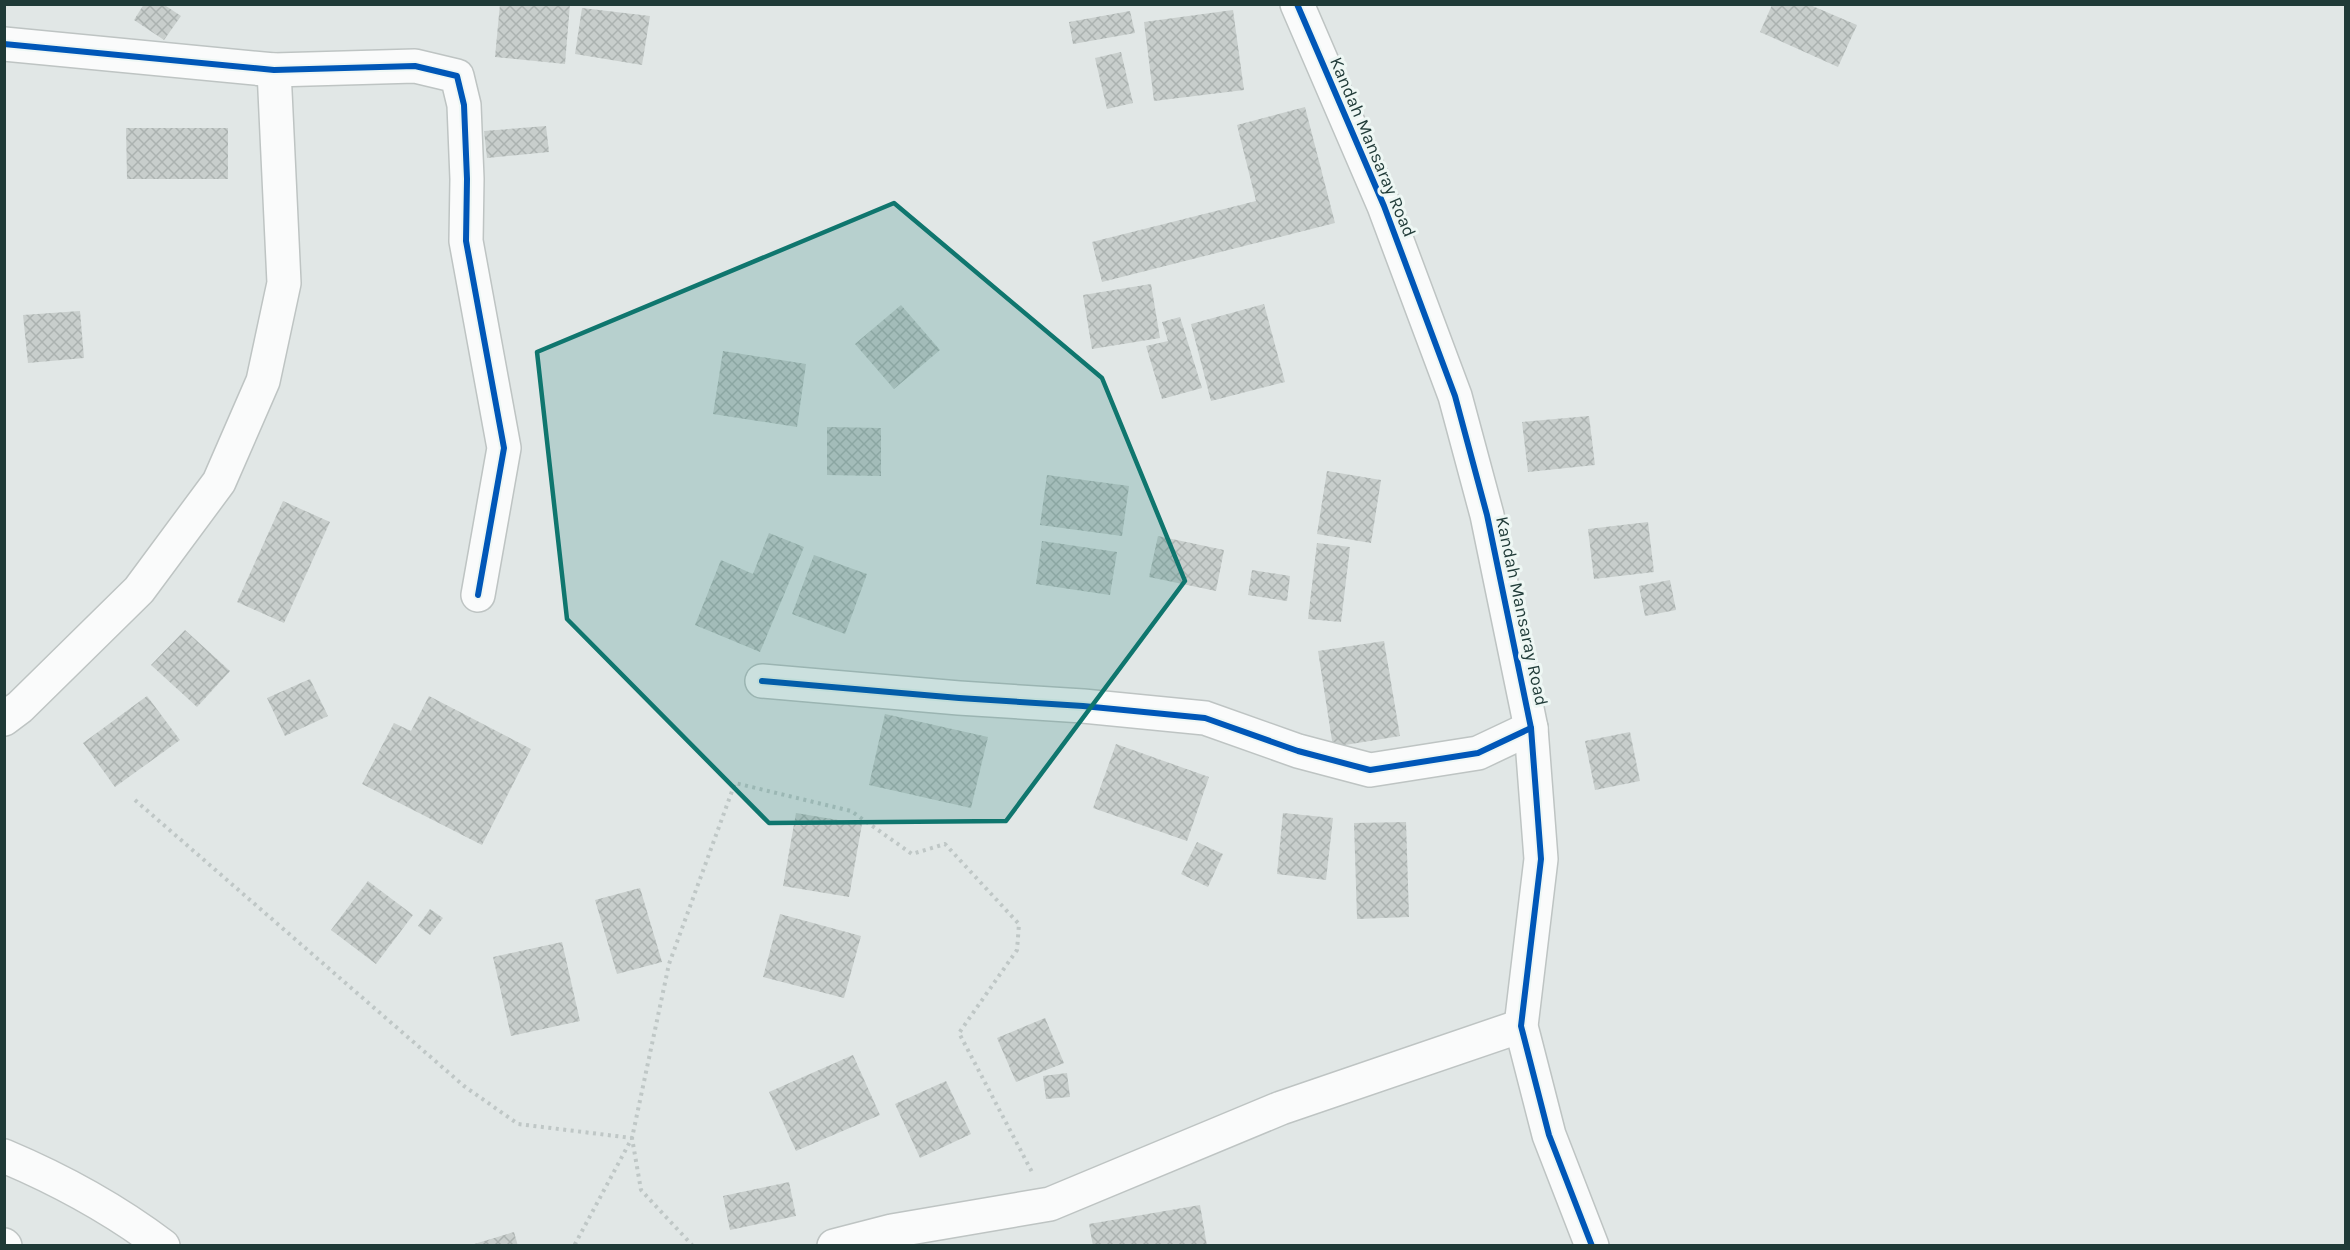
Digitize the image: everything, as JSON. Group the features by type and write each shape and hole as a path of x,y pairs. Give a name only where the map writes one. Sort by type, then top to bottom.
{"street":[{"name":"Kandah Mansaray Road","path":"1297,4 1384,206 1455,396 1487,515 1531,729 1541,859 1521,1026 1549,1135 1592,1245"},
{"path":"4,44 274,70 415,66 457,76 464,105 467,179 466,241 504,448 478,595"},
{"path":"4,719 139,590 219,482 263,381 284,283 274,70"},
{"path":"762,681 1083,706 1205,718 1298,752 1370,770 1479,753 1531,729"},
{"path":"834,1245 892,1231 1050,1204 1281,1108 1521,1026"},
{"path":"4,1156 53,1176 134,1224 163,1245"}],"path":[{"path":"574,1245 632,1138 669,964 735,783 851,811 912,854 945,844 1019,924 1017,950 958,1033 1050,1204"},
{"path":"135,800 464,1086 518,1124 632,1138"},
{"path":"632,1138 641,1190 693,1245"}],"highlighted area":[{"path":"894,203 1102,378 1185,581 1006,821 769,823 567,619 537,352"}],"building":[{"path":"144,4 163,4 181,16 164,40 134,20"},
{"path":"500,4 570,4 565,64 495,57"},
{"path":"1772,5 1810,5 1857,25 1838,67 1760,32"},
{"path":"582,8 650,16 642,65 575,54"},
{"path":"1233,10 1244,90 1154,101 1144,22"},
{"path":"1130,11 1135,33 1073,44 1069,22"},
{"path":"1121,52 1133,103 1107,109 1095,58"},
{"path":"1305,107 1335,223 1102,282 1092,242 1256,201 1237,125"},
{"path":"546,126 549,152 487,158 484,131"},
{"path":"126,128 228,128 228,179 127,179"},
{"path":"1151,284 1160,338 1092,349 1083,295"},
{"path":"1264,304 1285,382 1211,401 1191,324"},
{"path":"901,305 940,350 894,389 855,344"},
{"path":"80,311 84,358 28,363 23,315"},
{"path":"1180,317 1202,388 1162,399 1146,346 1168,341 1162,322"},
{"path":"723,351 806,364 797,427 713,414"},
{"path":"1589,416 1595,465 1528,472 1522,422"},
{"path":"827,427 881,428 881,476 827,475"},
{"path":"1327,471 1381,480 1371,543 1317,534"},
{"path":"1047,475 1129,486 1122,536 1040,525"},
{"path":"283,501 330,522 284,623 237,602"},
{"path":"1648,522 1654,572 1594,579 1588,529"},
{"path":"769,533 804,547 760,652 695,625 721,560 753,574"},
{"path":"1158,536 1224,550 1216,591 1149,577"},
{"path":"1042,541 1117,552 1110,595 1036,584"},
{"path":"1317,543 1350,547 1341,622 1308,619"},
{"path":"814,555 867,574 845,634 792,614"},
{"path":"1252,570 1290,576 1287,601 1248,595"},
{"path":"1670,580 1676,610 1645,616 1639,586"},
{"path":"185,630 230,671 197,707 151,665"},
{"path":"1384,641 1400,736 1333,747 1318,651"},
{"path":"310,679 328,716 285,736 267,698"},
{"path":"147,696 180,740 115,787 83,743"},
{"path":"429,696 531,749 482,845 362,784 394,723 411,731"},
{"path":"885,714 988,737 971,808 869,785"},
{"path":"1630,732 1640,781 1595,790 1585,741"},
{"path":"1116,744 1209,777 1187,841 1093,808"},
{"path":"796,813 862,824 849,897 783,886"},
{"path":"1283,813 1333,818 1326,880 1277,874"},
{"path":"1406,822 1409,917 1357,919 1354,823"},
{"path":"1197,842 1223,854 1208,887 1181,874"},
{"path":"368,881 413,915 376,964 331,930"},
{"path":"640,888 662,962 617,974 595,900"},
{"path":"430,909 443,918 430,935 418,926"},
{"path":"780,914 861,936 844,998 763,977"},
{"path":"562,942 580,1021 511,1036 493,957"},
{"path":"1045,1018 1064,1063 1016,1082 997,1038"},
{"path":"853,1055 880,1115 796,1151 769,1092"},
{"path":"1067,1073 1070,1097 1046,1099 1043,1076"},
{"path":"946,1081 971,1134 920,1158 895,1104"},
{"path":"789,1182 796,1216 730,1230 723,1196"},
{"path":"1200,1205 1207,1246 1093,1246 1089,1224"},
{"path":"514,1232 518,1246 471,1246 471,1245"}],"cycle path":[{"path":"1297,4 1384,206 1455,396 1487,515 1531,728 1541,859 1521,1026 1549,1135 1592,1246"},
{"path":"4,44 274,70 415,66 457,76 464,105 467,179 466,241 504,448 478,595"},
{"path":"762,681 1083,706 1205,718 1298,751 1370,770 1478,753 1531,728"}]}
